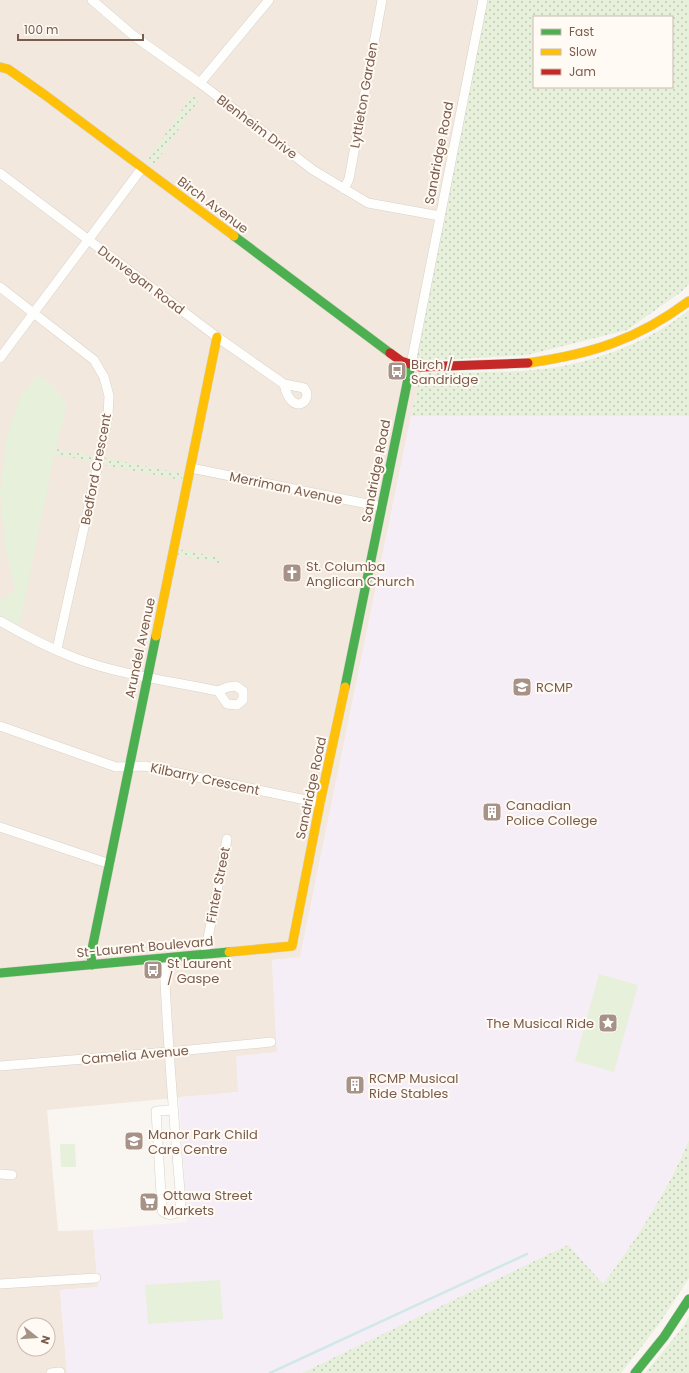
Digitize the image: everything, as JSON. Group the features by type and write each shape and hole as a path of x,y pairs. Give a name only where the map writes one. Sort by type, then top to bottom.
{"street":[{"name":"Blenheim Drive","path":"92,0 134,36 200,83 313,170 368,203 440,216"},
{"path":"200,83 269,0"},
{"name":"Lyttleton Garden","path":"344,188 349,179 382,0"},
{"name":"Sandridge Road","path":"292,946 411,364 483,0"},
{"name":"Birch Avenue","path":"0,67 8,69 23,79 401,361 420,367 528,363 567,358 604,347 640,332 674,313 689,301"},
{"path":"0,358 142,168"},
{"name":"Dunvegan Road","path":"0,173 217,337 284,384"},
{"name":"Bedford Crescent","path":"0,287 94,360 104,377 109,396 108,415 99,460 57,650"},
{"name":"Arundel Avenue","path":"92,965 91,954 217,337"},
{"name":"Merriman Avenue","path":"191,468 382,507"},
{"path":"0,622 74,658 113,670 218,691"},
{"name":"Kilbarry Crescent","path":"0,726 116,767 145,766 320,804"},
{"path":"0,827 110,864"},
{"name":"Finter Street","path":"205,954 227,839"},
{"name":"St-Laurent Boulevard","path":"0,973 292,946"},
{"path":"164,958 168,1052 174,1110 181,1202 178,1212 171,1215 166,1214 162,1210 156,1111 174,1110"},
{"name":"Camelia Avenue","path":"0,1066 271,1042"},
{"path":"0,1174 12,1175"},
{"path":"0,1284 96,1278"},
{"path":"635,1373 660,1342 689,1299"}],"shaded area":[{"path":"0,0 479,0 410,347 424,361 411,416 300,958 272,960 277,1052 238,1092 47,1110 58,1231 93,1230 98,1287 60,1290 67,1373 0,1373"},
{"name":"RCMP","path":"411,416 689,416 689,1140 659,1201 642,1230 603,1284 527,1373 67,1373 60,1290 98,1287 93,1230 187,1222 179,1097 238,1092 236,1056 277,1052 272,960 300,957"}],"green space":[{"path":"479,0 689,0 689,284 681,292 627,330 527,355 424,361 410,347"},
{"path":"192,95 199,100 154,165 147,161"},
{"path":"689,310 689,416 411,416 420,377 427,373 521,371 554,368 575,364 616,351 655,333"},
{"path":"38,374 52,385 67,404 55,452 18,632 0,621 0,601 15,590 5,545 0,492 7,435 19,399"},
{"path":"56,449 98,457 97,463 55,454"},
{"path":"105,458 183,474 181,480 104,465"},
{"path":"178,549 221,558 220,563 177,555"},
{"path":"599,974 638,985 614,1072 575,1061"},
{"path":"689,1140 689,1278 659,1324 621,1373 302,1373 568,1245 603,1284 628,1250 661,1197"},
{"path":"60,1144 75,1144 76,1167 61,1167"},
{"path":"220,1280 223,1319 148,1324 145,1285"},
{"path":"689,1316 689,1373 645,1373 683,1327"}],"waterway":[{"path":"270,1373 527,1254"}],"traffic: fast":[{"path":"234,236 390,353"},
{"path":"345,687 411,364"},
{"path":"92,965 91,954 156,636"},
{"path":"0,973 229,952"},
{"path":"635,1373 664,1337 689,1299"}],"traffic: slow":[{"path":"0,67 8,69 45,95 234,236"},
{"path":"528,363 572,355 613,343 651,326 689,301"},
{"path":"156,636 217,337"},
{"path":"229,952 292,946 320,803 345,687"}],"traffic: jam":[{"path":"390,353 401,361 420,367 528,363"}],"place":[{"name":"Birch / Sandridge","path":"397,371"},
{"name":"St. Columba Anglican Church","path":"292,573"},
{"name":"RCMP","path":"522,687"},
{"name":"Canadian Police College","path":"492,812"},
{"name":"St Laurent / Gaspe","path":"153,970"},
{"name":"The Musical Ride","path":"608,1023"},
{"name":"RCMP Musical Ride Stables","path":"355,1085"},
{"name":"Manor Park Child Care Centre","path":"134,1141"},
{"name":"Ottawa Street Markets","path":"149,1202"}]}
